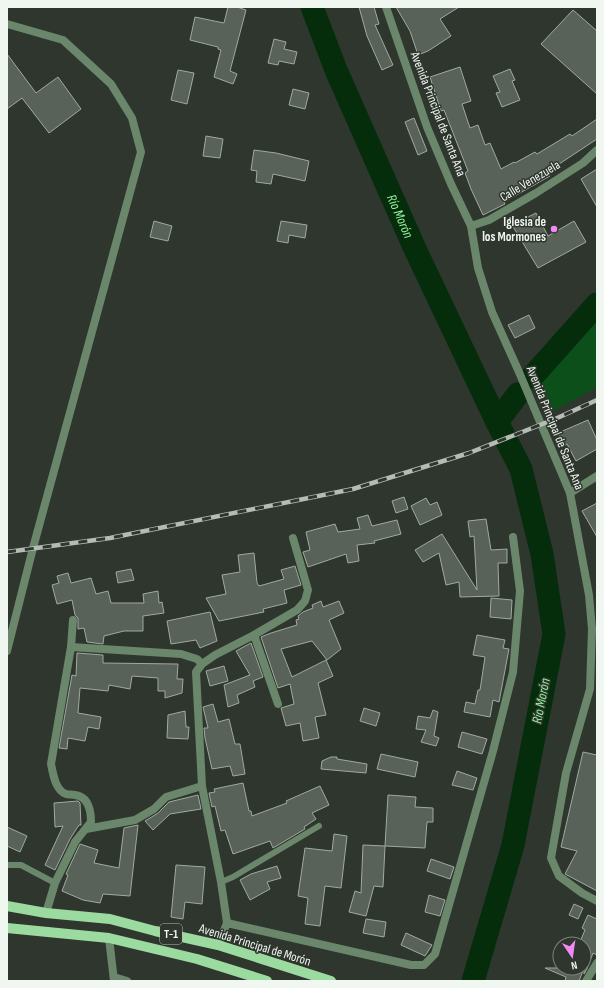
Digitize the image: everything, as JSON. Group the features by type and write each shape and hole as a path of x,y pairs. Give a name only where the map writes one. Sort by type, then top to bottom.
{"main road":[{"name":"Avenida Principal de Morón","path":"7,906 46,913 110,919 218,945 331,981"},
{"name":"T-1","path":"7,928 109,938 197,959 267,981"}],"street":[{"name":"Avenida Principal de Santa Ana","path":"386,7 427,127 471,226 478,268 492,312 570,493 590,595 593,689 566,773 551,858 559,876 582,893 597,901"},
{"path":"7,24 63,40 111,84 132,118 141,152 35,541 7,651"},
{"name":"Calle Venezuela","path":"471,226 489,220 536,193 583,163 597,150"},
{"path":"570,493 597,476"},
{"path":"227,923 411,965 424,965 435,954 493,751 513,672 520,591 512,537"},
{"path":"218,945 227,923 221,882 202,786 196,672 202,664 215,655 254,635 297,610 305,601 308,590 293,538"},
{"path":"46,913 55,883 75,842 91,822 89,805 84,799 77,795 66,794 60,790 54,778 51,764 71,647 73,620"},
{"path":"254,635 278,704"},
{"path":"71,647 181,654 197,659 202,664"},
{"path":"86,829 135,820 154,809 166,797 202,786"},
{"path":"109,938 114,979 127,981"},
{"path":"586,981 597,963"}],"lane":[{"path":"221,882 233,877 319,826"},
{"path":"7,865 21,865 55,883"}],"green space":[{"path":"597,300 597,387 554,411 532,377"}],"building":[{"path":"228,7 237,7 246,10 230,71 237,74 233,84 214,77 221,50 218,49 218,47 190,40 195,17 224,23"},
{"path":"359,7 374,7 379,24 375,25 393,65 382,70 367,36"},
{"path":"396,7 459,7 440,19 451,36 428,51 418,55 410,31"},
{"path":"573,10 597,31 597,94 541,44"},
{"path":"274,39 286,42 284,49 297,52 294,64 279,61 278,65 268,63"},
{"path":"7,54 36,93 58,77 81,109 49,133 22,98 7,109"},
{"path":"460,67 471,101 462,104 470,128 478,125 485,145 490,143 501,169 535,152 537,154 570,134 572,136 597,119 597,139 547,172 550,176 504,202 505,204 483,215 465,173 468,171 444,110 441,111 430,77"},
{"path":"510,69 515,80 512,81 520,100 502,107 496,93 500,92 493,76"},
{"path":"178,70 194,73 187,104 171,100"},
{"path":"293,89 309,93 305,109 289,105"},
{"path":"414,118 427,151 418,155 405,122"},
{"path":"206,136 223,139 220,158 203,156"},
{"path":"254,150 276,153 309,161 305,181 273,174 271,184 256,182 257,171 251,170"},
{"path":"597,169 597,207 581,179"},
{"path":"536,213 548,236 574,221 586,242 538,268 512,225"},
{"path":"154,221 172,226 168,241 150,237"},
{"path":"281,221 307,225 305,238 289,235 288,243 277,241"},
{"path":"529,315 535,328 515,338 508,325"},
{"path":"588,420 597,440 597,449 576,461 567,444 564,446 558,433"},
{"path":"404,497 408,509 396,513 392,501"},
{"path":"426,498 430,505 437,502 442,515 420,525 411,506"},
{"path":"597,503 597,537 582,511"},
{"path":"368,515 372,526 397,520 401,534 374,541 375,543 357,545 359,561 348,563 346,554 308,567 303,552 310,550 306,532 335,524 338,532 360,529 357,518"},
{"path":"486,519 491,550 507,549 507,563 498,563 499,596 460,597 459,582 446,585 439,553 423,562 415,550 442,534 477,590 474,536 470,537 468,521"},
{"path":"254,553 257,583 259,586 284,579 281,570 295,566 301,585 284,590 287,603 263,609 264,612 219,621 206,598 226,594 222,575 240,572 238,555"},
{"path":"131,569 134,580 118,583 116,572"},
{"path":"68,573 71,583 91,578 96,594 108,591 111,603 144,603 143,594 158,591 159,603 162,602 164,613 143,616 143,631 124,631 104,636 103,644 87,642 84,628 78,629 78,618 75,615 72,600 57,604 52,585 59,583 57,576"},
{"path":"491,598 512,600 511,619 490,617"},
{"path":"321,601 323,607 339,601 344,613 329,620 341,649 327,660 312,641 281,649 292,677 326,660 333,676 318,683 326,715 315,717 319,738 303,741 300,723 286,726 281,708 294,704 290,684 278,688 261,637 297,625 296,620 299,619 298,616 313,608 312,605"},
{"path":"210,612 217,641 200,648 196,640 171,644 167,621"},
{"path":"477,635 505,640 503,648 509,649 499,702 493,700 490,717 464,712 466,702 475,704 478,690 480,690 485,657 473,655"},
{"path":"251,643 263,677 253,681 255,687 237,695 239,703 228,707 224,685 250,675 236,651"},
{"path":"77,653 103,655 103,663 178,664 177,679 183,679 182,693 165,698 165,691 158,691 158,678 132,676 130,689 109,685 108,691 80,688 78,713 101,717 99,729 88,727 85,741 68,738 67,749 59,748 72,675 76,676"},
{"path":"224,666 228,681 210,686 206,671"},
{"path":"213,704 218,722 229,719 235,744 240,744 245,774 233,776 230,766 212,769 205,738 204,728 208,728 203,707"},
{"path":"364,708 380,713 376,726 360,721"},
{"path":"433,710 438,712 434,736 439,738 436,746 421,742 426,730 416,729 418,716 430,718"},
{"path":"185,711 186,727 189,727 188,739 167,738 168,715"},
{"path":"462,732 487,739 482,754 458,747"},
{"path":"583,752 597,755 597,891 565,874 577,851 561,847"},
{"path":"381,754 418,762 415,777 377,769"},
{"path":"331,757 367,764 366,773 321,769 322,761"},
{"path":"457,771 477,778 473,790 452,785"},
{"path":"243,783 249,811 251,811 252,816 287,803 286,801 320,786 329,805 312,813 316,819 304,827 305,829 273,848 270,841 233,854 225,830 221,831 215,806 212,807 209,793 215,792 214,789"},
{"path":"198,795 201,809 170,814 153,830 145,821 158,813 169,802"},
{"path":"388,795 416,797 415,807 433,808 433,822 427,822 425,848 385,846"},
{"path":"78,801 80,803 81,825 79,825 70,839 55,870 45,865 63,826 55,827 54,803"},
{"path":"138,825 130,896 103,894 100,903 83,900 62,891 68,875 66,874 80,844 98,850 94,863 119,868 124,828"},
{"path":"7,827 27,836 20,852 7,846"},
{"path":"334,834 347,836 341,888 325,886 320,926 305,924 308,898 298,896 305,848 332,851"},
{"path":"363,845 385,846 383,887 374,886 366,916 349,912 355,891 361,893"},
{"path":"431,859 454,867 450,879 427,871"},
{"path":"176,865 205,867 202,904 185,902 183,919 171,917"},
{"path":"277,866 281,878 267,882 270,889 250,900 240,880 251,874"},
{"path":"429,895 445,900 440,916 425,912"},
{"path":"574,904 583,908 578,919 569,915"},
{"path":"588,915 597,919 597,955 593,953 592,956 592,936 582,936 585,930 582,928"},
{"path":"366,919 386,922 384,937 363,933"},
{"path":"406,933 432,945 425,956 401,945"},
{"path":"545,968 552,968 552,971"},
{"path":"564,976 581,976 579,981 565,981 566,977"}],"waterway":[{"name":"Río Morón","path":"312,7 336,70 415,249 497,422 521,469 542,554 554,634 513,845 473,981"},
{"path":"532,377 597,304"},
{"name":"Río Morón","path":"497,422 518,394"}],"railway":[{"path":"7,552 110,538 353,489 469,453 555,419 597,400"}],"place":[{"name":"Iglesia de los Mormones","path":"554,229"}]}
